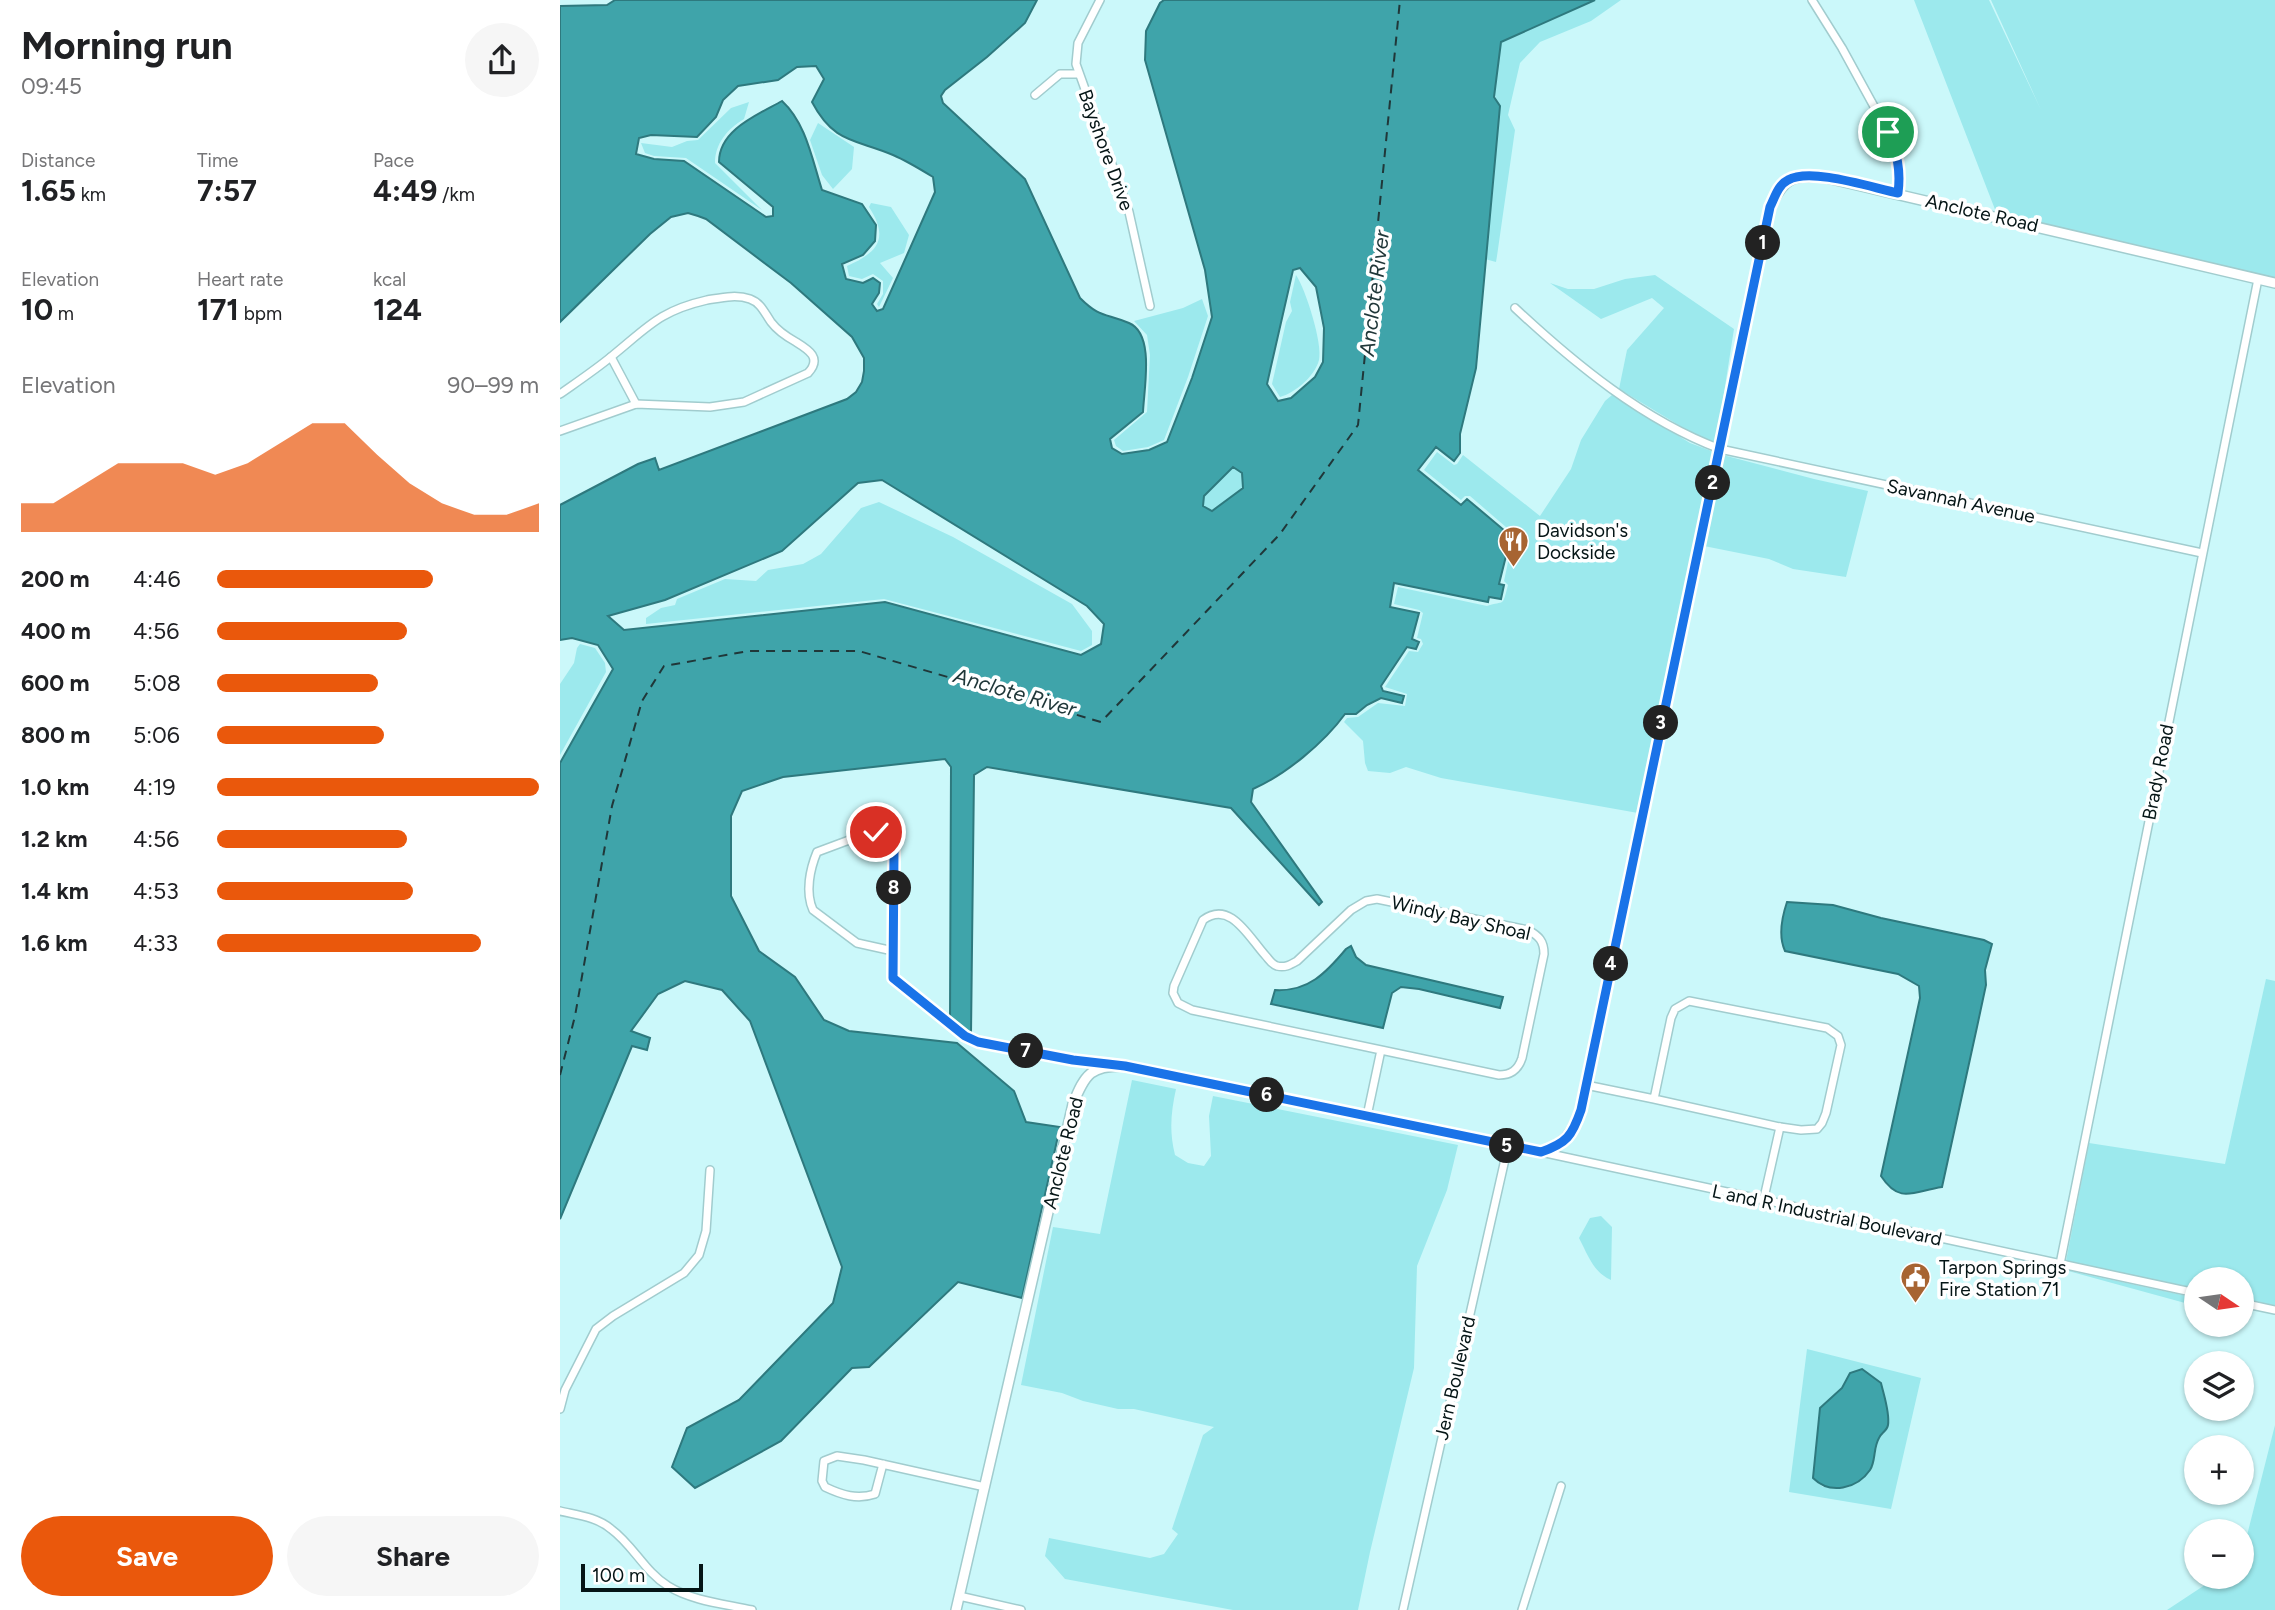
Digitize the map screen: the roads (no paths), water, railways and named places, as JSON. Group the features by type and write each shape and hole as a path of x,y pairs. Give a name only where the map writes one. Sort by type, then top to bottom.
{"street":[{"name":"Bayshore Drive","path":"1100,0 1077,43 1075,53 1079,74 1129,212 1150,306"},
{"path":"1812,0 1888,132 1897,153 1900,173 1898,193"},
{"path":"1035,95 1060,74 1079,74"},
{"name":"Anclote Road","path":"1541,1152 1565,1141 1573,1131 1586,1085 1770,207 1779,188 1789,179 1823,177 2275,283"},
{"name":"Brady Road","path":"2060,1264 2258,279"},
{"path":"560,394 670,311 731,297 748,298 759,303 772,323 812,353 815,361 814,367 808,373 744,402 710,407 636,404 560,431"},
{"name":"Savannah Avenue","path":"1515,307 1538,330 1618,394 1693,439 1720,449 2202,553"},
{"path":"611,357 636,404"},
{"path":"893,951 857,943 813,910 809,902 810,868 817,852 868,833 881,833 890,840 894,852 893,978 945,1021 978,1042 1125,1066 1541,1152"},
{"name":"Windy Bay Shoal","path":"1377,899 1528,930 1544,944 1522,1058 1516,1071 1499,1075 1381,1050 1192,1010 1178,1003 1172,993 1174,986 1203,920 1211,914 1231,916 1272,964 1287,967 1297,961 1351,910 1366,901 1377,899"},
{"path":"1586,1085 1780,1127 1810,1131 1822,1124 1841,1045 1838,1036 1827,1028 1689,1001 1680,1004 1671,1018 1654,1099"},
{"path":"1367,1116 1381,1050"},
{"name":"Anclote Road","path":"956,1610 1073,1104 1083,1078 1108,1065"},
{"path":"1763,1202 1780,1127"},
{"name":"Jern Boulevard","path":"1403,1610 1508,1146"},
{"name":"L and R Industrial Boulevard","path":"1541,1152 1763,1202 2184,1290"},
{"path":"560,1409 565,1390 596,1329 684,1273 699,1255 706,1231 709,1170"},
{"path":"2254,1306 2275,1310"},
{"path":"883,1464 875,1494 865,1497 843,1496 825,1487 822,1481 824,1461 837,1456 883,1464 985,1487"},
{"path":"1522,1610 1561,1486"},
{"path":"560,1511 594,1519 610,1528 655,1577 670,1588 752,1610"},
{"path":"959,1597 1021,1610"}],"water":[{"name":"Anclote River","path":"615,0 1037,0 1025,23 941,96 943,103 1025,179 1080,298 1098,312 1129,323 1137,329 1142,338 1146,363 1143,412 1110,439 1112,448 1122,454 1149,450 1167,442 1212,317 1205,270 1145,60 1146,31 1160,3 1164,0 1595,0 1501,42 1494,97 1500,106 1476,368 1460,434 1460,453 1454,461 1436,447 1418,470 1461,505 1467,499 1511,536 1499,584 1504,585 1501,599 1489,597 1488,602 1394,583 1390,607 1419,613 1412,639 1419,642 1416,649 1407,647 1381,686 1383,691 1404,696 1402,703 1381,698 1356,714 1345,714 1303,757 1253,789 1251,802 1322,902 1319,905 1231,808 987,767 974,775 971,1034 950,1019 951,767 945,759 783,777 742,791 731,816 731,896 759,951 795,977 824,1020 849,1031 957,1043 1014,1091 1026,1122 1060,1127 1022,1298 958,1282 869,1367 852,1368 781,1441 695,1488 672,1467 687,1428 739,1400 833,1303 842,1267 750,1021 722,990 685,981 658,994 631,1031 650,1038 647,1050 632,1046 560,1219 560,763 613,669 598,645 572,638 560,640 560,505 638,464 655,458 659,470 847,399 856,392 862,382 864,358 852,337 791,283 706,219 688,213 671,217 650,234 560,322 560,6 607,5","holes":["816,66 824,79 812,102 829,126 847,138 898,157 933,177 935,192 883,309 877,311 872,304 879,293 880,283 873,278 863,283 846,279 842,264 863,255 875,241 876,225 862,204 822,190 803,131 782,101 732,132 725,141 719,162 773,207 773,216 766,217 684,161 654,159 636,154 639,138 651,135 697,137 716,117 723,100 738,86 778,80 797,67","1300,268 1316,287 1324,328 1323,362 1315,377 1291,398 1278,401 1267,384 1293,270","1233,467 1242,473 1243,488 1212,511 1203,506 1204,496","882,480 1087,606 1104,624 1101,644 1081,655 885,602 624,630 608,616 665,600 782,551 858,483"]},
{"path":"1787,902 1833,905 1992,944 1985,970 1986,985 1942,1187 1901,1193 1895,1191 1881,1176 1920,998 1919,986 1898,974 1785,951 1781,933"},
{"path":"1351,946 1356,957 1366,965 1503,997 1500,1008 1401,987 1392,993 1383,1028 1271,1004 1275,990 1287,990 1307,984 1323,973"},
{"path":"1862,1369 1881,1383 1887,1410 1887,1427 1877,1442 1872,1466 1865,1476 1843,1488 1827,1487 1813,1478 1820,1408 1842,1388 1850,1373"}],"place":[{"name":"Davidson's Dockside","path":"1514,568"},
{"name":"Tarpon Springs Fire Station 71","path":"1916,1305"}]}
